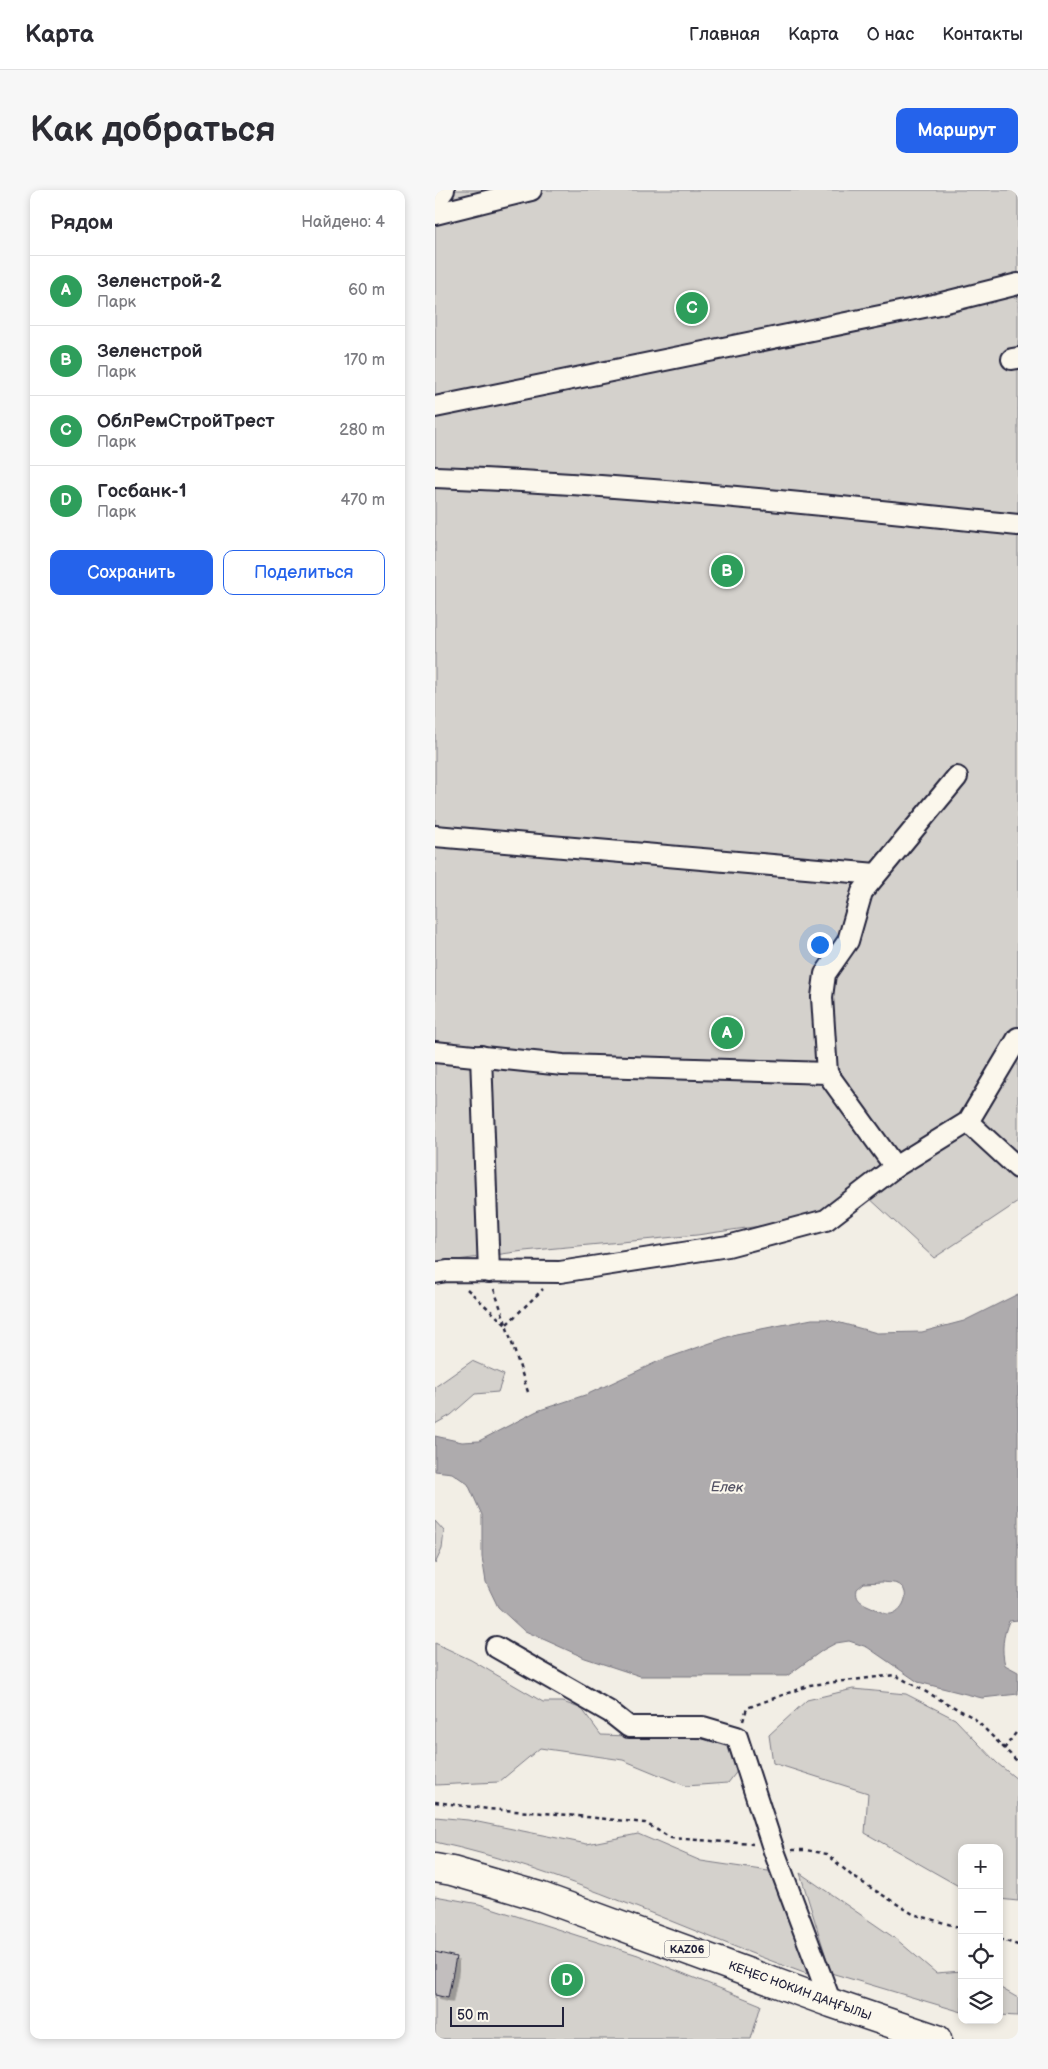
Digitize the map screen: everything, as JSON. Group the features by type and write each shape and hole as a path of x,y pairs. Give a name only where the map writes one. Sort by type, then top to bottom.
{"highway":[{"name":"КЕҢЕС НОКИН ДАҢҒЫЛЫ","path":"435,1868 452,1871 542,1897 831,2003 933,2038"}],"lane":[{"path":"435,202 444,190"},
{"path":"435,214 531,190"},
{"path":"435,407 935,305 1018,284"},
{"path":"435,477 547,481 757,498 1018,525"},
{"path":"895,1167 827,1073 822,997 825,974 848,941 862,892 957,777"},
{"path":"435,836 877,874"},
{"path":"441,1272 560,1272 728,1246 825,1220 895,1167 968,1122 1018,1038"},
{"path":"435,1052 563,1065 827,1073"},
{"path":"481,1056 489,1272"},
{"path":"968,1122 1018,1168"},
{"path":"496,1647 610,1712 629,1727 703,1727 737,1737 774,1851 831,2003"}],"path":[{"path":"441,1272 506,1326"},
{"path":"489,1272 528,1392"},
{"path":"506,1326 560,1272"},
{"path":"737,1737 747,1708 810,1685 895,1675 974,1718 1018,1762"},
{"path":"1004,1749 1018,1730"},
{"path":"435,1802 488,1809 645,1823 671,1838 757,1845 774,1851 806,1850 827,1854 852,1876 913,1914 958,1927"},
{"path":"1003,1940 1018,1945"}],"shaded area":[{"path":"435,190 1018,190 1018,1202 934,1258 867,1196 802,1220 697,1235 524,1251 435,1263"},
{"path":"472,1361 504,1375 498,1392 475,1394 451,1415 435,1424 435,1387"},
{"path":"435,1521 444,1531 442,1549 435,1564"},
{"path":"435,1643 471,1660 543,1702 563,1702 582,1709 601,1735 708,1739 732,1745 738,1770 728,1783 686,1786 623,1760 540,1748 499,1782 435,1785"},
{"path":"853,1689 906,1694 955,1719 997,1763 1018,1780 1018,1901 1003,1899 1003,1844 958,1844 958,1886 865,1833 868,1793 773,1763 769,1735 807,1700"},
{"path":"435,1817 468,1820 587,1844 638,1834 701,1861 775,1872 807,1974 577,1884 531,1868 435,1842"},
{"path":"800,1873 896,1939 936,1973 958,1971 958,2011 831,1973"},
{"path":"435,1896 479,1904 638,1955 761,2005 751,2039 435,2039"},
{"path":"1003,1989 1018,1998 1018,2016 1003,2015"}],"water":[{"name":"Елек","path":"1018,1294 1018,1620 1009,1621 1003,1648 1005,1665 1018,1672 1018,1694 982,1698 918,1682 867,1647 849,1641 836,1643 823,1650 787,1676 640,1676 585,1658 523,1630 498,1607 486,1582 482,1557 482,1515 468,1484 452,1473 435,1471 435,1436 462,1442 479,1441 537,1411 588,1394 659,1361 736,1334 812,1319 826,1319 877,1333 922,1332 964,1321","holes":["864,1583 895,1583 904,1590 905,1599 903,1604 892,1614 887,1614 866,1605 859,1600 857,1595 857,1589"]}],"building":[{"path":"435,1952 456,1957 448,1998 435,1995"}],"place":[{"name":"ОблРемСтройТрест","path":"692,308"},
{"name":"Зеленстрой","path":"727,571"},
{"name":"Зеленстрой-2","path":"727,1033"},
{"name":"Госбанк-1","path":"567,1980"}]}
